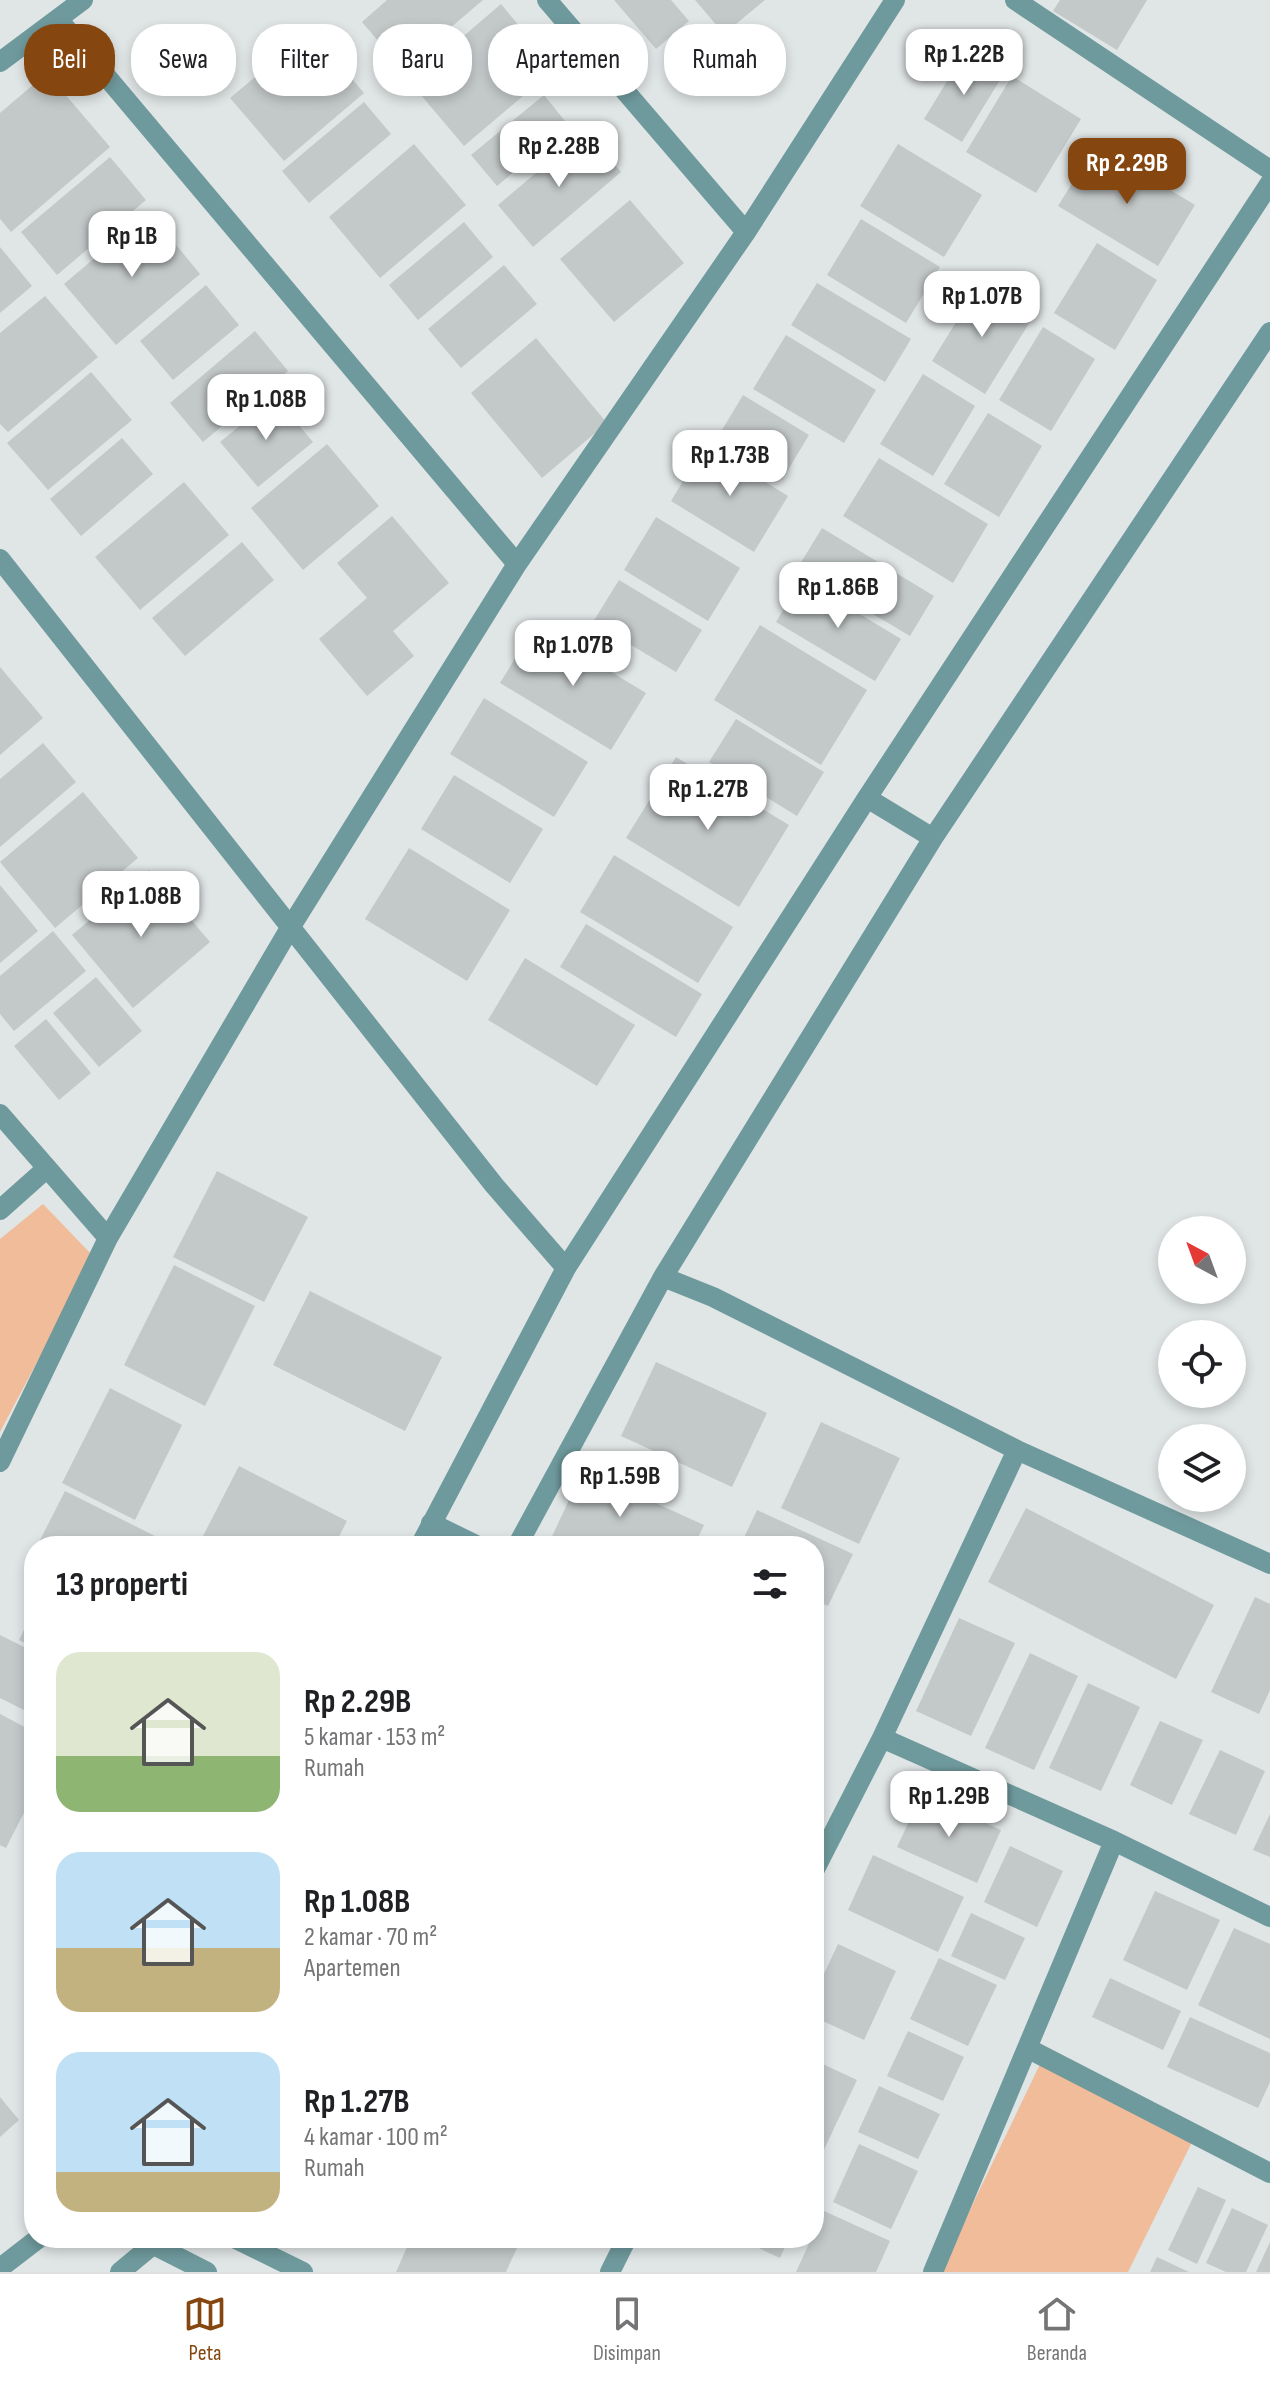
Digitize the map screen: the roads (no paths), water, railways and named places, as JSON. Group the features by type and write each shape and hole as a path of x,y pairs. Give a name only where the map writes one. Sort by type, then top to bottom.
{"street":[{"path":"0,62 83,0"},
{"path":"547,0 746,232"},
{"path":"0,1462 108,1238 290,928 517,564 746,232 895,0"},
{"path":"1015,0 1270,170"},
{"path":"58,19 517,564"},
{"path":"425,1536 566,1268 867,798 1270,183"},
{"path":"522,1536 663,1277 933,838 1270,332"},
{"path":"0,559 494,1185 566,1268"},
{"path":"867,798 933,838"},
{"path":"0,1114 108,1238"},
{"path":"0,1210 46,1169"},
{"path":"663,1277 713,1297 1017,1450 1270,1564"},
{"path":"824,1851 882,1738 1017,1450"},
{"path":"431,1523 458,1536"},
{"path":"882,1738 1114,1841 1270,1917"},
{"path":"933,2272 1114,1841"},
{"path":"1027,2048 1270,2173"},
{"path":"0,2268 26,2248"},
{"path":"120,2272 150,2248"},
{"path":"167,2248 207,2272"},
{"path":"254,2248 303,2272"},
{"path":"610,2272 622,2248"}]}
